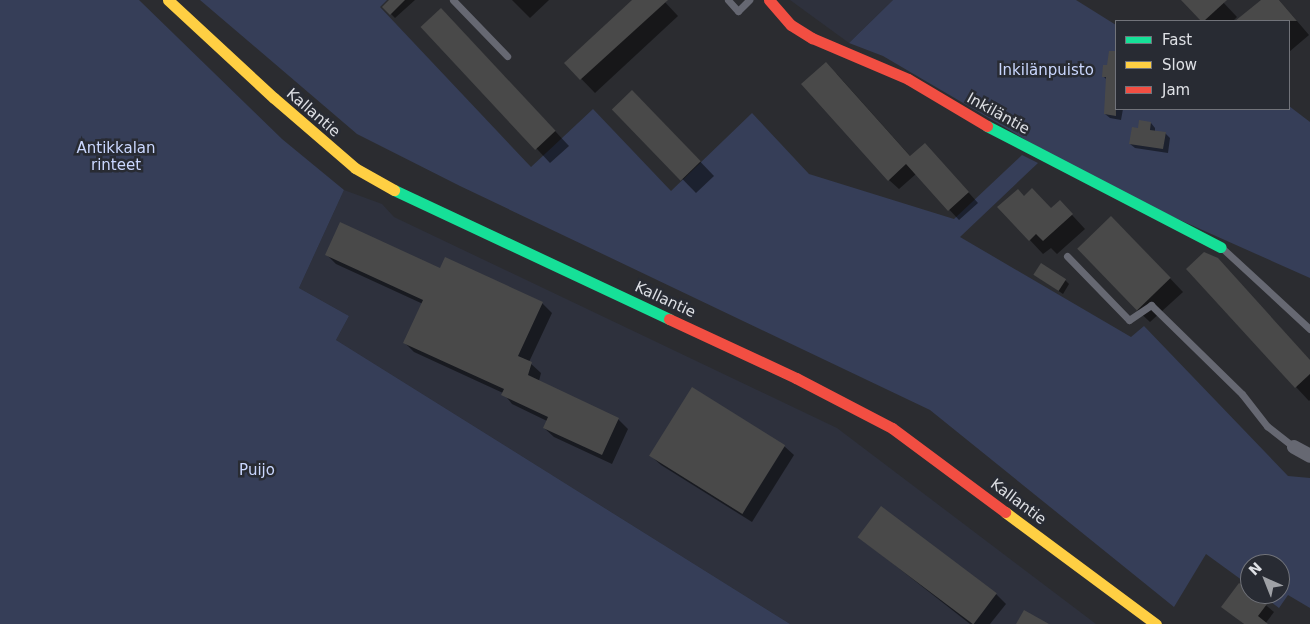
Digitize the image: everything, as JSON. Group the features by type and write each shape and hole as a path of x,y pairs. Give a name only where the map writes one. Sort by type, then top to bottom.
{"main road":[{"name":"Kallantie","path":"168,0 274,98 355,168 400,193 796,378 892,428 1137,618 1156,624"},
{"name":"Inkiläntie","path":"768,0 791,25 812,38 908,79 935,97 1028,148 1220,246"}],"street":[{"path":"1294,447 1310,456"}],"lane":[{"path":"453,0 507,56"},
{"path":"728,0 738,11 749,0"},
{"path":"1220,246 1310,329"},
{"path":"1067,256 1129,320 1151,304 1242,394 1267,426 1294,447"}],"shaded area":[{"path":"790,0 893,0 849,43"},
{"path":"344,190 382,204 394,217 837,428 1096,624 790,624 336,340 349,316 299,288"}],"green space":[{"name":"Puijo","path":"0,0 139,0 282,139 344,190 299,288 349,316 336,340 790,624 0,624"},
{"path":"200,0 387,0 380,7 531,167 593,109 671,191 752,113 809,174 954,219 1022,155 1038,163 960,237 1131,337 1144,326 1288,476 1310,478 1310,608 1290,596 1290,554 1240,554 1240,579 1206,554 1174,607 930,410 460,186 357,134"},
{"name":"Inkilänpuisto","path":"893,0 1076,0 1115,24 1115,110 1290,110 1290,107 1310,122 1310,278 1106,187 883,56 849,43"},
{"path":"1274,604 1282,604 1279,608"}],"building":[{"path":"389,0 405,0 390,15 382,7"},
{"path":"632,0 668,0 580,80 564,63"},
{"path":"1181,0 1227,0 1205,20 1200,20"},
{"path":"1261,0 1279,0 1297,21 1290,20 1236,20"},
{"path":"441,8 556,131 535,150 421,27"},
{"path":"1109,51 1115,51 1116,116 1104,114 1106,77 1102,77 1103,65 1107,65"},
{"path":"826,62 910,156 925,143 969,192 948,211 906,164 888,181 801,84"},
{"path":"632,90 701,161 681,181 612,109"},
{"path":"1139,120 1151,122 1150,130 1166,132 1163,149 1129,144 1132,127 1138,128"},
{"path":"1032,188 1051,208 1060,200 1073,214 1043,241 1036,234 1029,241 997,207 1018,189 1024,196"},
{"path":"1111,216 1171,278 1137,311 1077,249"},
{"path":"340,222 440,268 445,257 543,302 518,356 532,362 528,375 619,418 602,455 543,428 548,417 501,395 504,389 403,343 423,300 325,255"},
{"path":"1204,252 1218,258 1310,360 1310,374 1295,388 1186,269"},
{"path":"1041,263 1066,279 1059,291 1033,275"},
{"path":"692,387 785,445 742,514 649,456"},
{"path":"881,506 997,593 973,624 858,537"},
{"path":"1239,583 1240,604 1267,604 1258,616 1268,624 1244,624 1221,607"},
{"path":"1024,610 1049,624 1016,624"}],"traffic: fast":[{"path":"987,126 1220,247"},
{"path":"394,190 669,319"}],"traffic: slow":[{"path":"168,0 274,98 355,168 394,190"},
{"path":"1005,512 1156,624"}],"traffic: jam":[{"path":"769,0 791,25 812,38 908,79 987,126"},
{"path":"669,319 796,378 892,428 1005,512"}],"park label":[{"name":"Antikkalan rinteet","path":"116,156"}]}
